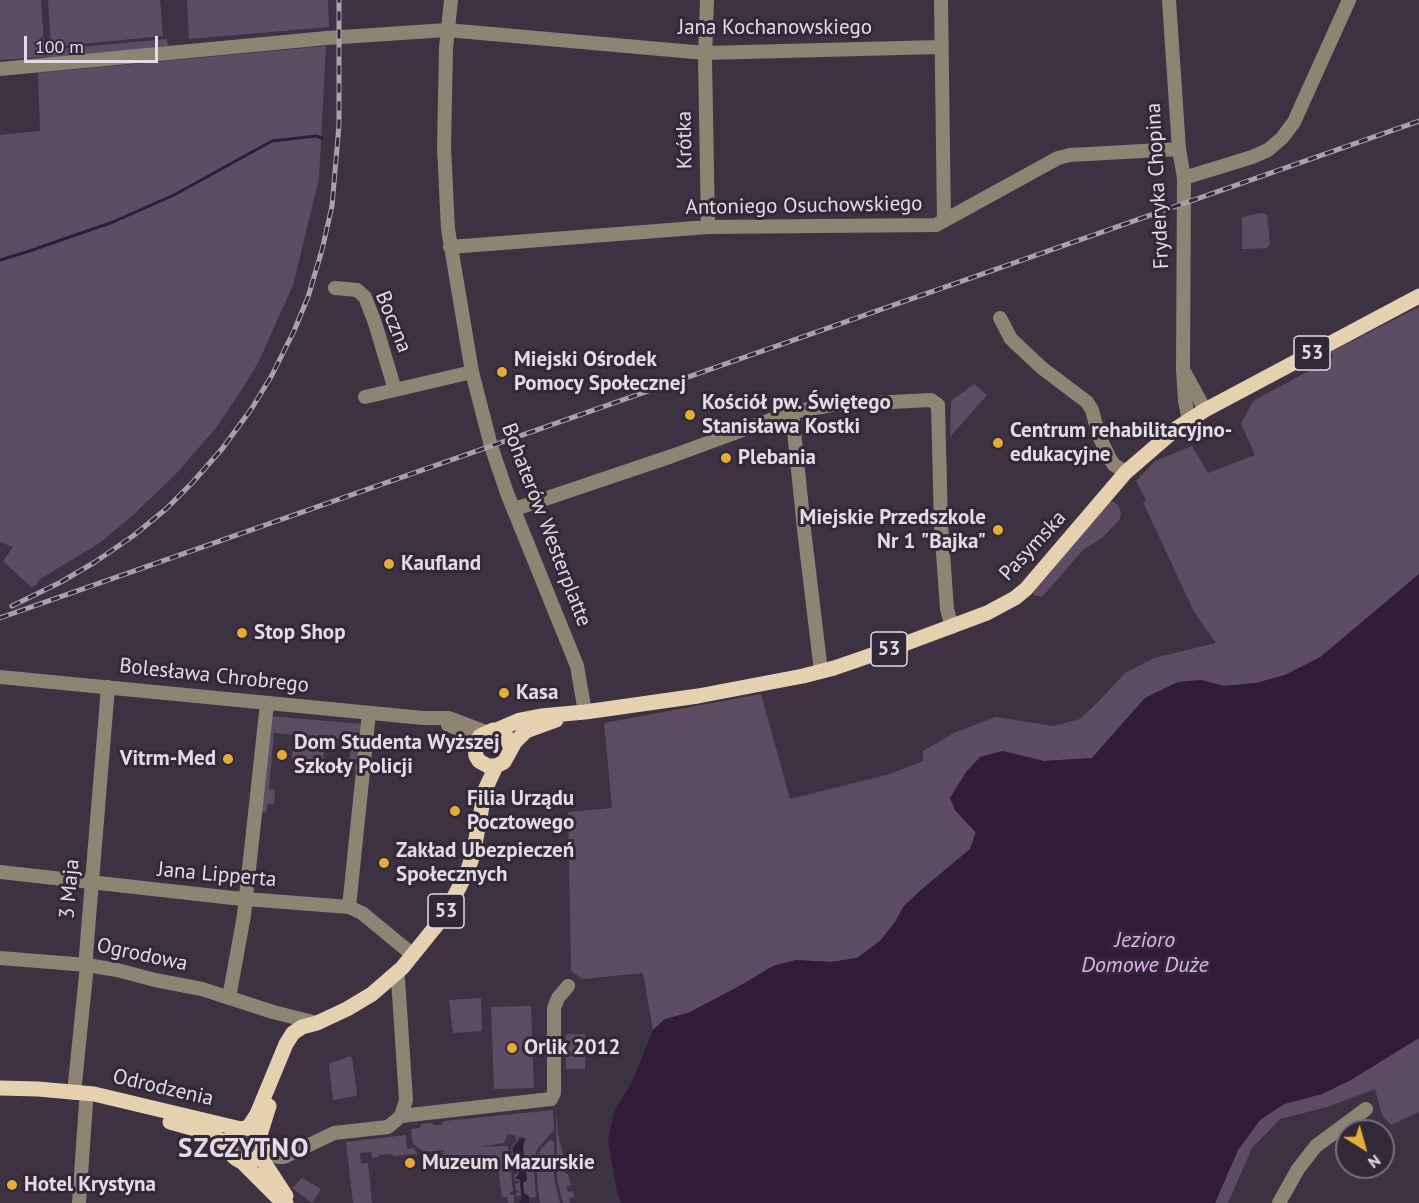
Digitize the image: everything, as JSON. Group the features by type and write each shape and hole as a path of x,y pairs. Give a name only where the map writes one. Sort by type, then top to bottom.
{"main road":[{"name":"Pasymska","path":"491,731 520,720 541,716 585,712 747,688 821,671 952,627 997,608 1023,592 1035,581 1126,472 1151,449 1189,420 1419,296"},
{"name":"Pasymska","path":"511,749 519,736 526,731 585,712"},
{"path":"496,766 489,766 477,753 476,741 491,731 506,736 511,749"},
{"name":"53","path":"254,1140 257,1114 286,1044 293,1033 306,1025 316,1023 360,1002 395,975 436,926 460,887 471,861 487,782 496,766 504,762 511,749"},
{"name":"53","path":"476,835 477,753"},
{"name":"53","path":"254,1140 293,1046 316,1023"},
{"name":"Odrodzenia","path":"0,1088 38,1089 85,1097 254,1140"},
{"name":"Odrodzenia","path":"85,1097 202,1131 220,1140 230,1148 235,1159 243,1163 286,1203"},
{"name":"53","path":"230,1148 232,1137 254,1140"},
{"path":"243,1163 253,1161 254,1140"},
{"path":"254,1140 292,1203"}],"street":[{"name":"Bohaterów Westerplatte","path":"451,0 447,30 444,147 450,247 472,372 491,446 577,666 585,712"},
{"name":"Krótka","path":"707,0 705,52 708,227"},
{"path":"941,0 944,221"},
{"name":"Fryderyka Chopina","path":"1170,0 1179,148 1184,178 1183,369 1189,420"},
{"path":"1184,178 1252,157 1268,150 1282,138 1294,122 1349,0"},
{"name":"Jana Kochanowskiego","path":"0,69 327,38 447,30 705,52 940,47"},
{"name":"Antoniego Osuchowskiego","path":"450,247 708,227 936,225 1058,158 1070,155 1179,148"},
{"name":"Boczna","path":"335,288 357,290 365,297 395,390"},
{"path":"1000,318 1011,339 1042,368 1087,402 1110,459 1114,465 1126,472"},
{"name":"Fryderyka Chopina","path":"1183,369 1205,410"},
{"path":"365,397 472,372"},
{"path":"515,509 672,456 792,412 832,405 931,400 938,405 941,525 947,609 952,627"},
{"path":"792,412 821,671"},
{"name":"Bolesława Chrobrego","path":"0,677 423,718 448,718 491,731"},
{"name":"3 Maja","path":"79,1203 85,1097 86,956 108,687"},
{"path":"229,998 246,900 267,703"},
{"path":"349,907 369,712"},
{"name":"Bolesława Chrobrego","path":"423,718 459,729 477,753"},
{"name":"Jana Lipperta","path":"0,872 246,900 349,907 362,913 414,955"},
{"name":"Ogrodowa","path":"0,958 87,965 202,989 316,1023"},
{"path":"254,1140 278,1157 284,1157 334,1133 388,1127 401,1116 406,1100 398,979 395,975"},
{"path":"401,1116 551,1099 554,1092 554,1008 558,998 568,986"},
{"name":"Ogrodowa","path":"273,1012 288,1024 293,1033"},
{"path":"1279,1203 1298,1168 1316,1146 1366,1109"}],"shaded area":[{"path":"0,0 41,0 45,57 0,60"},
{"path":"48,0 160,0 163,36 51,47"},
{"path":"187,0 328,0 329,27 189,39"},
{"path":"167,39 166,48 47,59 46,50"},
{"path":"326,46 319,179 293,285 259,361 215,429 175,475 132,516 98,544 40,579 36,585 31,587 3,561 13,547 0,542 0,135 40,131 38,73"},
{"path":"1262,213 1267,215 1270,244 1267,248 1242,249 1242,217"},
{"path":"1419,307 1419,574 1320,657 1285,675 1256,683 1224,686 1201,680 1178,682 1145,698 1092,758 1044,761 1002,751 970,849 904,906 880,941 857,958 831,962 796,960 773,966 688,1013 665,1019 653,1030 643,973 583,979 571,971 568,812 612,808 604,723 761,694 790,799 890,774 923,761 923,751 956,732 996,717 1054,726 1080,719 1125,673 1154,658 1216,643 1194,612 1143,502 1146,500 1136,481 1155,461 1192,446 1208,473 1255,455 1241,424 1253,401 1333,358 1331,352"},
{"path":"974,384 987,395 950,437 951,401"},
{"path":"1109,502 1118,505 1121,512 1120,519 1102,538 1084,549 1042,597 1034,595 1033,593"},
{"path":"268,716 364,724 359,770 349,769 351,740 326,737 323,761 292,758 294,735 274,733 269,789 275,790 274,804 268,804 266,813 261,812"},
{"path":"481,998 482,1031 453,1033 449,1000"},
{"name":"Orlik 2012","path":"531,1006 534,1088 494,1089 491,1007"},
{"name":"Orlik 2012","path":"566,1034 585,1034 585,1069 566,1069"},
{"path":"1419,1038 1419,1112 1395,1123 1395,1119 1386,1119 1382,1115 1375,1089 1327,1107 1280,1119 1252,1148 1228,1203 1215,1203 1238,1150 1260,1120 1284,1104 1322,1094"},
{"path":"350,1056 356,1096 333,1100 329,1065"},
{"path":"553,1110 554,1130 538,1148 533,1159 536,1197 529,1198 524,1194 523,1183 527,1180 523,1147 526,1138 519,1137 516,1143 512,1147 513,1155 517,1156 518,1160 514,1162 518,1163 521,1195 516,1196 519,1192 515,1184 519,1181 515,1181 514,1174 518,1174 518,1171 514,1171 513,1167 517,1167 517,1164 513,1164 516,1157 512,1157 511,1146 516,1142 515,1135 508,1134 504,1143 479,1147 508,1146 513,1191 510,1195 514,1195 514,1203 508,1203 507,1197 502,1197 497,1159 453,1164 452,1158 444,1158 444,1154 440,1153 444,1150 424,1152 413,1144 411,1129 420,1128 421,1124 441,1125 444,1121"},
{"path":"556,1110 558,1134 567,1171 565,1174 568,1174 571,1185 566,1187 568,1192 573,1191 574,1197 569,1198 570,1203 563,1203 557,1179"},
{"path":"243,1134 251,1134 258,1141 258,1149 251,1156 243,1156 236,1149 236,1141"},
{"path":"406,1135 407,1149 413,1148 418,1154 379,1155 379,1157 372,1158 371,1152 360,1153 361,1164 368,1163 372,1203 353,1203 346,1142"},
{"path":"550,1140 554,1142 554,1179 560,1203 540,1203 536,1159 541,1149"},
{"path":"302,1178 321,1189 312,1203 292,1188"}],"water":[{"name":"Jezioro Domowe Duże","path":"1419,574 1419,1038 1351,1080 1322,1094 1284,1104 1260,1120 1238,1150 1215,1203 621,1203 608,1140 614,1111 632,1082 653,1030 665,1019 688,1013 773,966 796,960 831,962 857,958 880,941 904,906 970,849 976,833 955,810 950,798 966,772 980,757 1002,751 1044,761 1092,758 1145,698 1178,682 1201,680 1224,686 1256,683 1285,675 1321,657"},
{"path":"522,1138 527,1180 523,1183 524,1193 529,1196 529,1203 518,1203 522,1200 520,1180 515,1178 519,1171 515,1170 518,1163 514,1161 518,1160 517,1156 513,1155 513,1148"}],"waterway":[{"path":"38,248 113,222 174,195 272,141 316,136 322,138"},
{"path":"0,260 36,249"}],"railway":[{"path":"12,606 95,562 133,536 166,509 222,449 252,408 272,375 308,297 332,206 339,125 339,0"},
{"path":"0,618 1419,121"}],"place":[{"name":"Miejski Ośrodek Pomocy Społecznej","path":"502,372"},
{"name":"Kościół pw. Świętego Stanisława Kostki","path":"690,415"},
{"name":"Centrum rehabilitacyjno- edukacyjne","path":"998,443"},
{"name":"Plebania","path":"726,458"},
{"name":"Miejskie Przedszkole Nr 1 \"Bajka\"","path":"998,530"},
{"name":"Kaufland","path":"389,564"},
{"name":"Stop Shop","path":"242,633"},
{"name":"Kasa","path":"504,693"},
{"name":"Dom Studenta Wyższej Szkoły Policji","path":"282,755"},
{"name":"Vitrm-Med","path":"228,759"},
{"name":"Filia Urządu Pocztowego","path":"455,811"},
{"name":"Zakład Ubezpieczeń Społecznych","path":"384,863"},
{"name":"Orlik 2012","path":"512,1048"},
{"name":"Muzeum Mazurskie","path":"410,1163"},
{"name":"Hotel Krystyna","path":"12,1185"}],"district":[{"name":"SZCZYTNO","path":"244,1149"}]}
